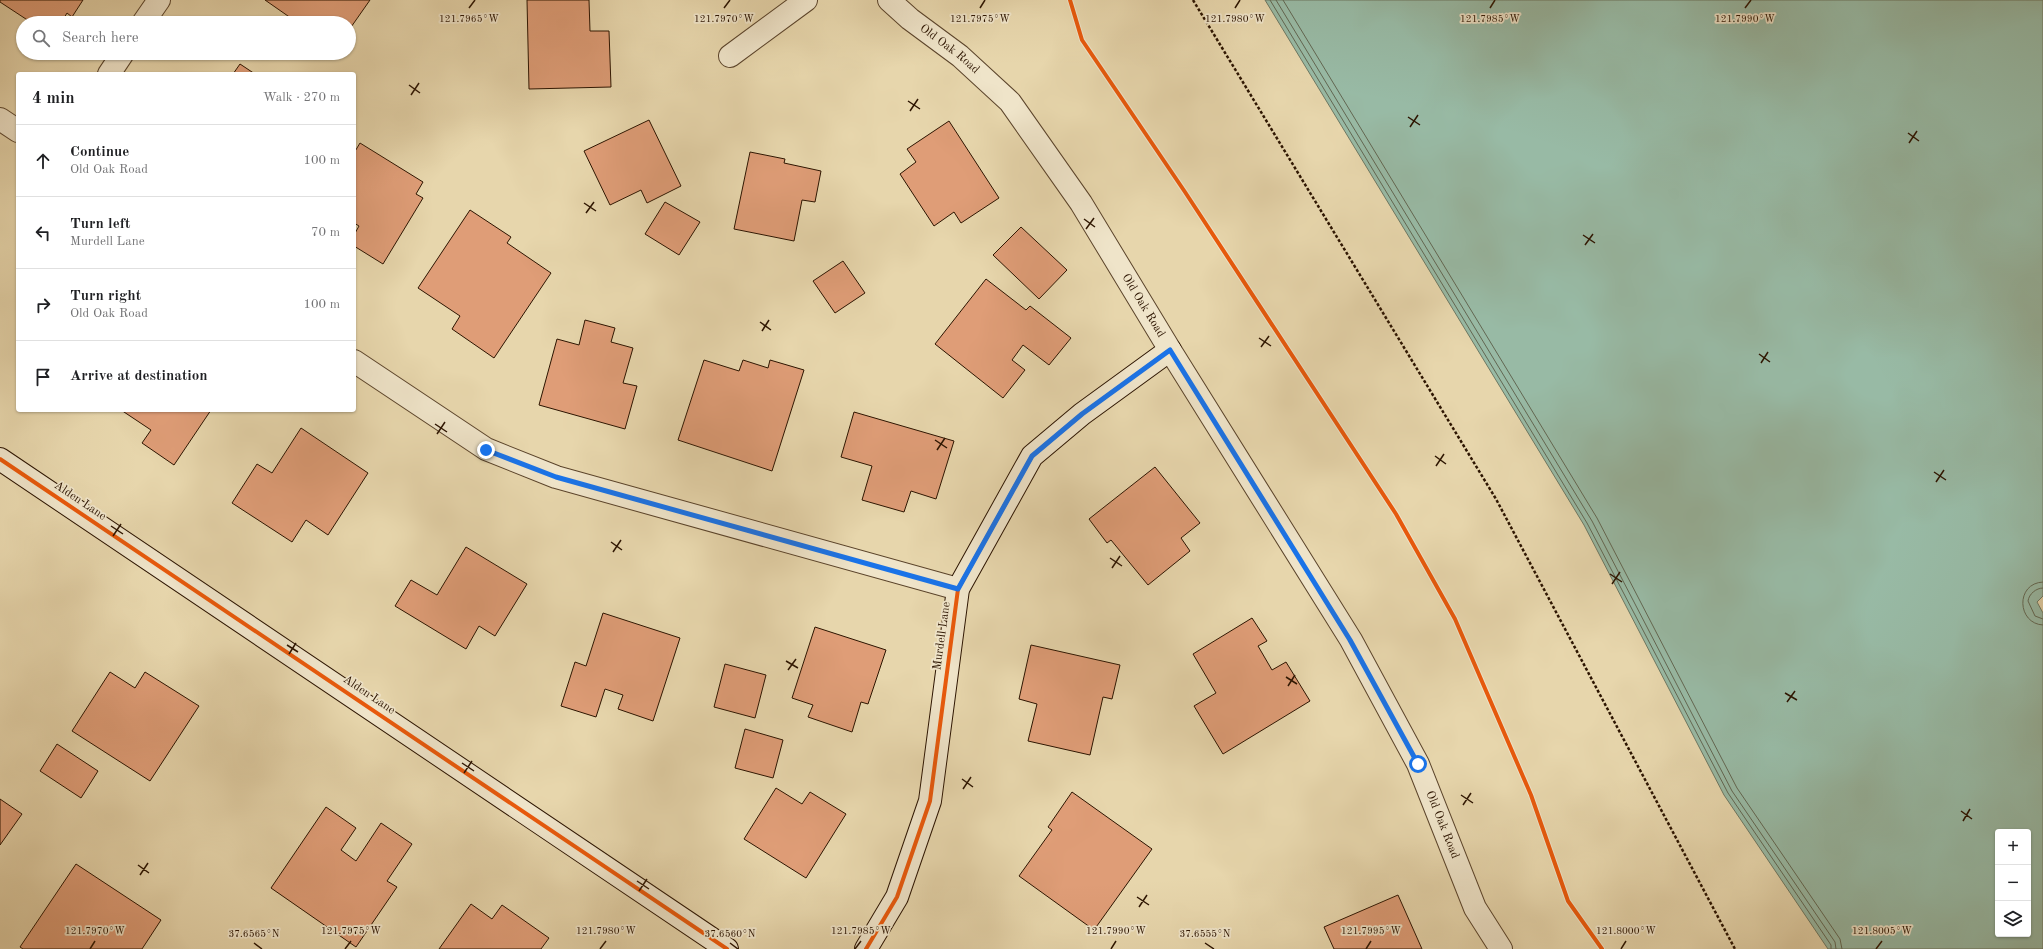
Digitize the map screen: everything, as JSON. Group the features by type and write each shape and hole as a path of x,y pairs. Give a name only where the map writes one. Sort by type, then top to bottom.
{"street":[{"path":"148,16 159,0"},
{"path":"730,56 806,0"},
{"name":"Old Oak Road","path":"889,0 910,19 960,56 1010,102 1081,203 1170,350 1350,640 1418,764 1475,908 1501,949"},
{"path":"110,72 118,60"},
{"path":"0,119 16,130"},
{"name":"Murdell Lane","path":"866,949 897,897 930,801 958,589 1032,456 1082,414 1170,350"},
{"path":"356,362 486,450 556,477 958,589"},
{"name":"Alden Lane","path":"0,458 726,949"}],"path":[{"path":"1193,0 1496,499 1735,949"}],"water":[{"path":"1265,0 2043,0 2043,596 2037,602 2043,613 2043,949 1828,949 1724,795 1584,525"}],"building":[{"path":"0,0 83,0 73,16 67,13 65,16 21,16 0,2"},
{"path":"265,0 370,0 356,20 356,16 288,16"},
{"path":"527,0 589,0 590,31 609,31 611,87 529,89"},
{"path":"240,64 252,72 234,72"},
{"path":"649,120 681,186 647,203 641,190 610,205 584,151"},
{"path":"949,121 999,198 961,223 954,212 934,226 900,174 916,162 907,149"},
{"path":"360,143 423,182 416,194 423,198 383,264 356,247 356,231 359,226 356,224 356,150"},
{"path":"750,152 785,159 784,163 821,171 815,202 802,200 794,241 734,229"},
{"path":"665,202 700,222 679,255 645,234"},
{"path":"470,210 511,237 507,243 551,273 494,358 452,329 460,316 418,288"},
{"path":"1021,227 1067,270 1039,299 993,255"},
{"path":"843,261 865,293 835,313 813,281"},
{"path":"986,279 1026,310 1030,306 1071,338 1049,365 1023,345 1012,360 1025,370 1003,398 935,344"},
{"path":"585,320 615,328 611,342 633,348 623,383 637,386 625,429 539,405 557,339 579,345"},
{"path":"704,360 739,371 743,360 768,368 770,360 804,370 772,471 678,440"},
{"path":"124,412 210,412 174,465 142,443 151,430"},
{"path":"854,412 954,441 936,499 911,491 904,512 862,500 872,466 841,457"},
{"path":"301,428 368,473 328,535 306,520 292,542 232,503 257,464 272,473"},
{"path":"1155,467 1200,523 1181,538 1190,551 1148,585 1111,540 1107,543 1089,519"},
{"path":"466,547 527,584 495,636 479,626 466,649 395,606 411,580 437,595"},
{"path":"603,613 680,638 653,721 618,709 623,695 605,689 596,717 561,706 575,662 586,666"},
{"path":"1252,618 1267,641 1258,646 1272,670 1286,662 1310,701 1223,754 1194,706 1216,693 1193,654"},
{"path":"815,627 886,650 868,704 861,702 852,732 808,717 813,705 792,698"},
{"path":"1031,645 1120,665 1112,699 1103,697 1090,755 1028,741 1037,704 1019,699"},
{"path":"725,664 766,675 755,718 714,707"},
{"path":"110,672 135,688 145,672 199,706 150,781 72,731"},
{"path":"745,729 783,740 773,778 735,768"},
{"path":"57,744 98,771 81,798 40,771"},
{"path":"776,788 802,804 810,792 846,814 806,878 744,839"},
{"path":"1072,792 1152,849 1094,930 1019,876 1052,830 1048,827"},
{"path":"0,799 22,814 0,845"},
{"path":"326,807 356,828 341,850 356,861 381,823 412,844 387,881 397,887 356,947 271,888"},
{"path":"76,864 161,920 142,949 23,949 20,947"},
{"path":"1398,895 1422,949 1334,949 1324,927"},
{"path":"471,904 492,919 502,905 549,938 541,949 439,949"}],"cycle path":[{"path":"1070,0 1082,40 1185,192 1396,514 1455,619 1531,795 1568,901 1602,949"},
{"path":"866,949 897,897 930,801 958,589 1032,456 1082,414 1170,350"},
{"path":"0,459 727,949"}],"route":[{"path":"486,450 556,477 958,589 1032,456 1082,414 1170,350 1350,640 1418,764"}]}
